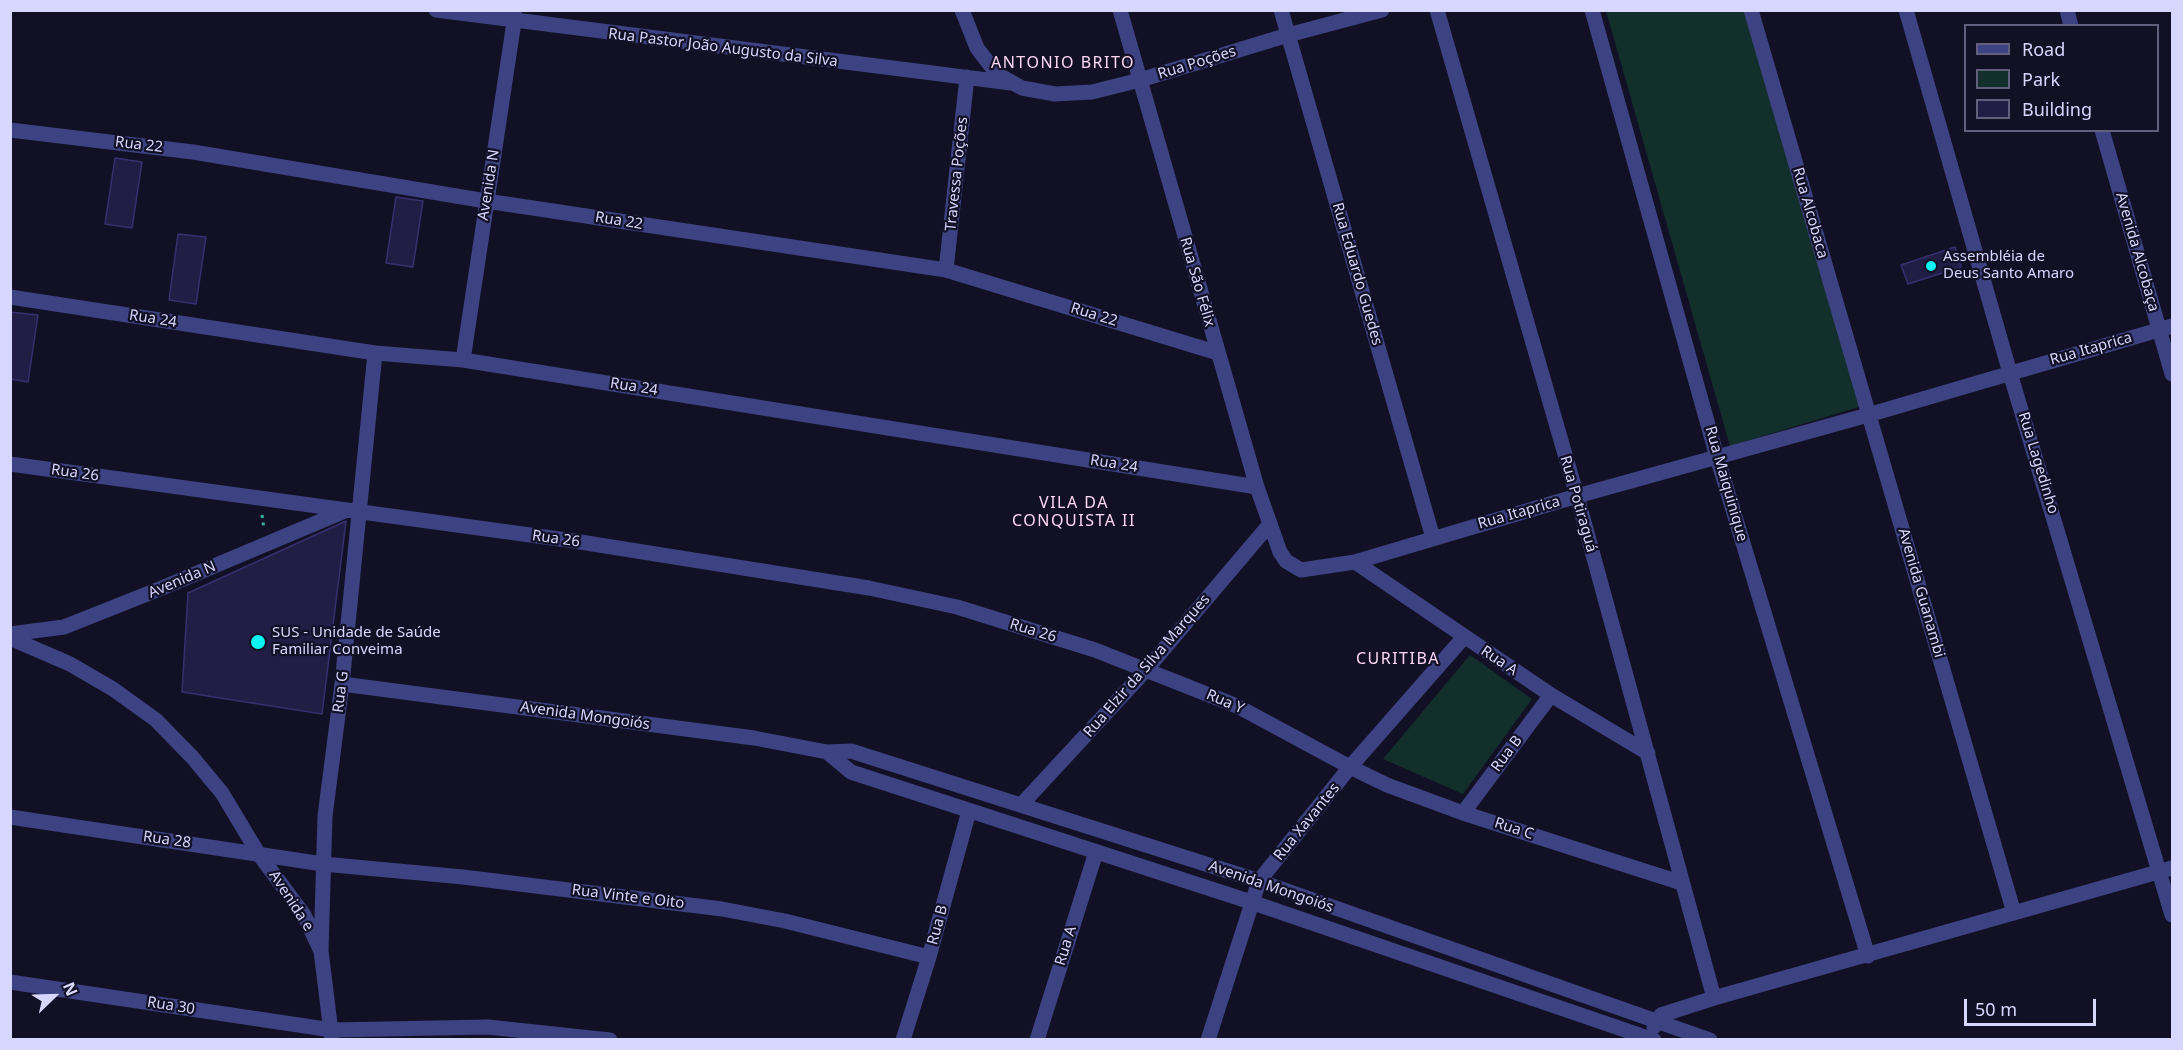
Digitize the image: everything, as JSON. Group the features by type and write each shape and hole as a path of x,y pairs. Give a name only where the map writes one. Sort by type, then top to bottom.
{"street":[{"name":"Rua Pastor João Augusto da Silva","path":"436,10 514,16 1011,83"},
{"path":"962,10 977,48 997,74 1011,83"},
{"name":"Rua São Félix","path":"1120,10 1257,487 1280,552"},
{"name":"Rua Eduardo Guedes","path":"1281,10 1433,538"},
{"name":"Rua Poções","path":"1011,83 1032,91 1055,94 1092,92 1382,10"},
{"name":"Rua Potiraguá","path":"1437,10 1576,496 1714,998"},
{"name":"Rua Maiquinique","path":"1592,10 1717,457 1868,956"},
{"name":"Rua Alcobaca","path":"1751,10 1868,415"},
{"name":"Rua Lagedinho","path":"1906,10 2010,373 2166,870 2172,915"},
{"name":"Avenida N","path":"463,360 514,16"},
{"name":"Travessa Poções","path":"946,270 967,77"},
{"name":"Rua 22","path":"10,130 193,152 486,201 946,270 1218,353"},
{"name":"Avenida Alcobaça","path":"2103,132 2166,328 2172,374"},
{"name":"Rua 24","path":"10,297 375,353 463,360 1257,487"},
{"name":"Rua Itaprica","path":"2010,373 2166,328"},
{"name":"Rua G","path":"332,1035 321,951 325,816 342,684 354,510 375,353"},
{"path":"1868,415 2010,373"},
{"name":"Rua Itaprica","path":"1280,552 1286,561 1301,570 1355,562 1576,496 1868,415"},
{"name":"Avenida Guanambi","path":"1868,415 2014,913"},
{"name":"Rua 26","path":"10,464 574,541 869,588 957,607 1095,650"},
{"name":"Avenida N","path":"10,634 64,627 250,550 354,510"},
{"name":"Rua Elzir da Silva Marques","path":"1021,805 1146,670 1269,525"},
{"name":"Rua A","path":"1355,562 1551,695 1648,753"},
{"name":"Rua Xavantes","path":"1209,1040 1259,882 1350,768 1464,638"},
{"name":"Avenida e","path":"10,639 70,664 113,689 156,720 193,758 222,793 258,853 304,915 321,951"},
{"name":"Rua Y","path":"1095,650 1237,706 1350,768"},
{"name":"Avenida Mongoiós","path":"342,684 754,738 827,753 851,751 1259,882 1710,1040"},
{"name":"Rua B","path":"1463,813 1551,695"},
{"name":"Avenida Mongoiós","path":"827,753 851,772 1251,902 1653,1039"},
{"name":"Rua C","path":"1350,768 1387,785 1463,813 1682,883"},
{"name":"Rua B","path":"903,1040 929,957 969,811"},
{"name":"Rua 28","path":"10,817 323,864"},
{"name":"Rua A","path":"1037,1040 1096,852"},
{"name":"Rua Vinte e Oito","path":"323,864 463,877 722,909 785,921 929,957"},
{"path":"1653,1039 1656,1021 1662,1015 1672,1011 2166,870"},
{"name":"Rua 30","path":"10,982 332,1035 488,1027 610,1040"}],"path":[{"path":"250,550 259,541 264,531 262,512 255,498"}],"green space":[{"path":"1606,11 1747,11 1862,406 1730,446"},
{"path":"1470,655 1532,699 1463,794 1383,759"}],"building":[{"path":"115,158 142,162 132,228 105,224"},
{"path":"396,197 423,201 413,267 386,263"},
{"path":"178,234 206,237 196,304 169,300"},
{"name":"Assembléia de Deus Santo Amaro","path":"1955,247 1961,267 1908,284 1901,265"},
{"path":"10,312 38,315 28,382 10,379"},
{"name":"SUS - Unidade de Saúde Familiar Conveima","path":"346,521 322,714 182,692 188,593"}],"place":[{"name":"Assembléia de Deus Santo Amaro","path":"1931,266"},
{"name":"SUS - Unidade de Saúde Familiar Conveima","path":"258,642"}],"district":[{"name":"ANTONIO BRITO","path":"1063,63"},
{"name":"VILA DA CONQUISTA II","path":"1074,512"},
{"name":"CURITIBA","path":"1398,659"}]}
